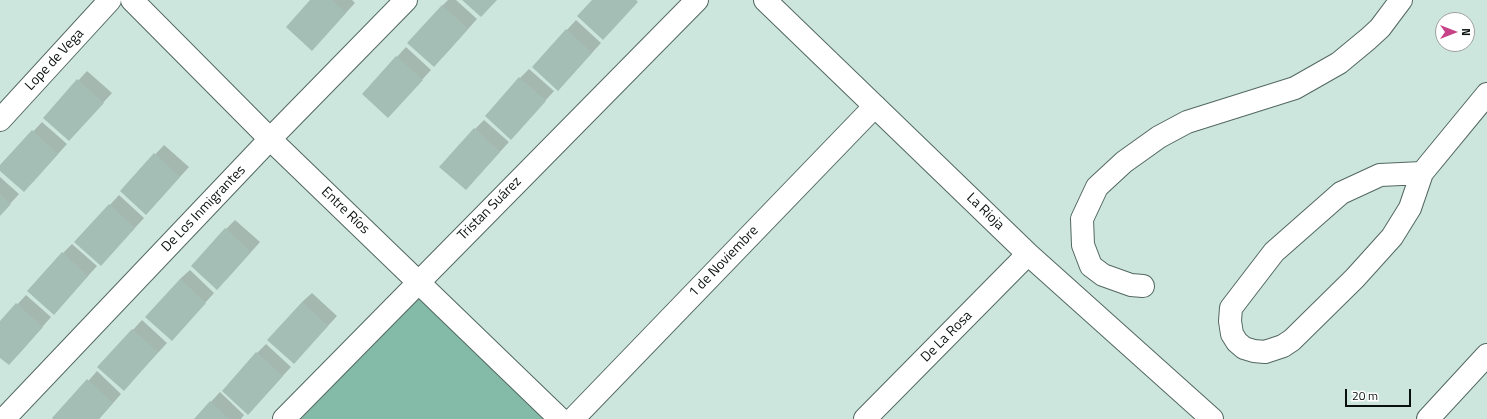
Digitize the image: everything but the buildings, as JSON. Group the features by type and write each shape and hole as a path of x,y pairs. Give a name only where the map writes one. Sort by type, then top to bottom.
{"street":[{"name":"Lope de Vega","path":"0,120 110,0"},
{"name":"Entre Ríos","path":"132,0 270,139 560,419"},
{"name":"De Los Inmigrantes","path":"4,419 270,139 406,0"},
{"name":"Tristan Suárez","path":"284,419 697,0"},
{"name":"La Rioja","path":"764,0 1028,254 1212,419"},
{"path":"1143,286 1131,285 1102,275 1092,266 1083,245 1082,219 1097,187 1124,162 1159,137 1187,122 1236,108 1295,88 1339,63 1380,28 1400,0"},
{"path":"1422,173 1380,175 1341,193 1274,252 1231,308 1230,321 1232,334 1237,342 1244,348 1265,352 1282,346 1292,340 1355,278 1392,237 1410,208 1422,173 1487,94"},
{"name":"1 de Noviembre","path":"573,419 875,106"},
{"name":"De La Rosa","path":"865,419 1028,254"},
{"path":"1428,419 1487,355"}],"green space":[{"path":"416,295 545,419 295,419"}]}
